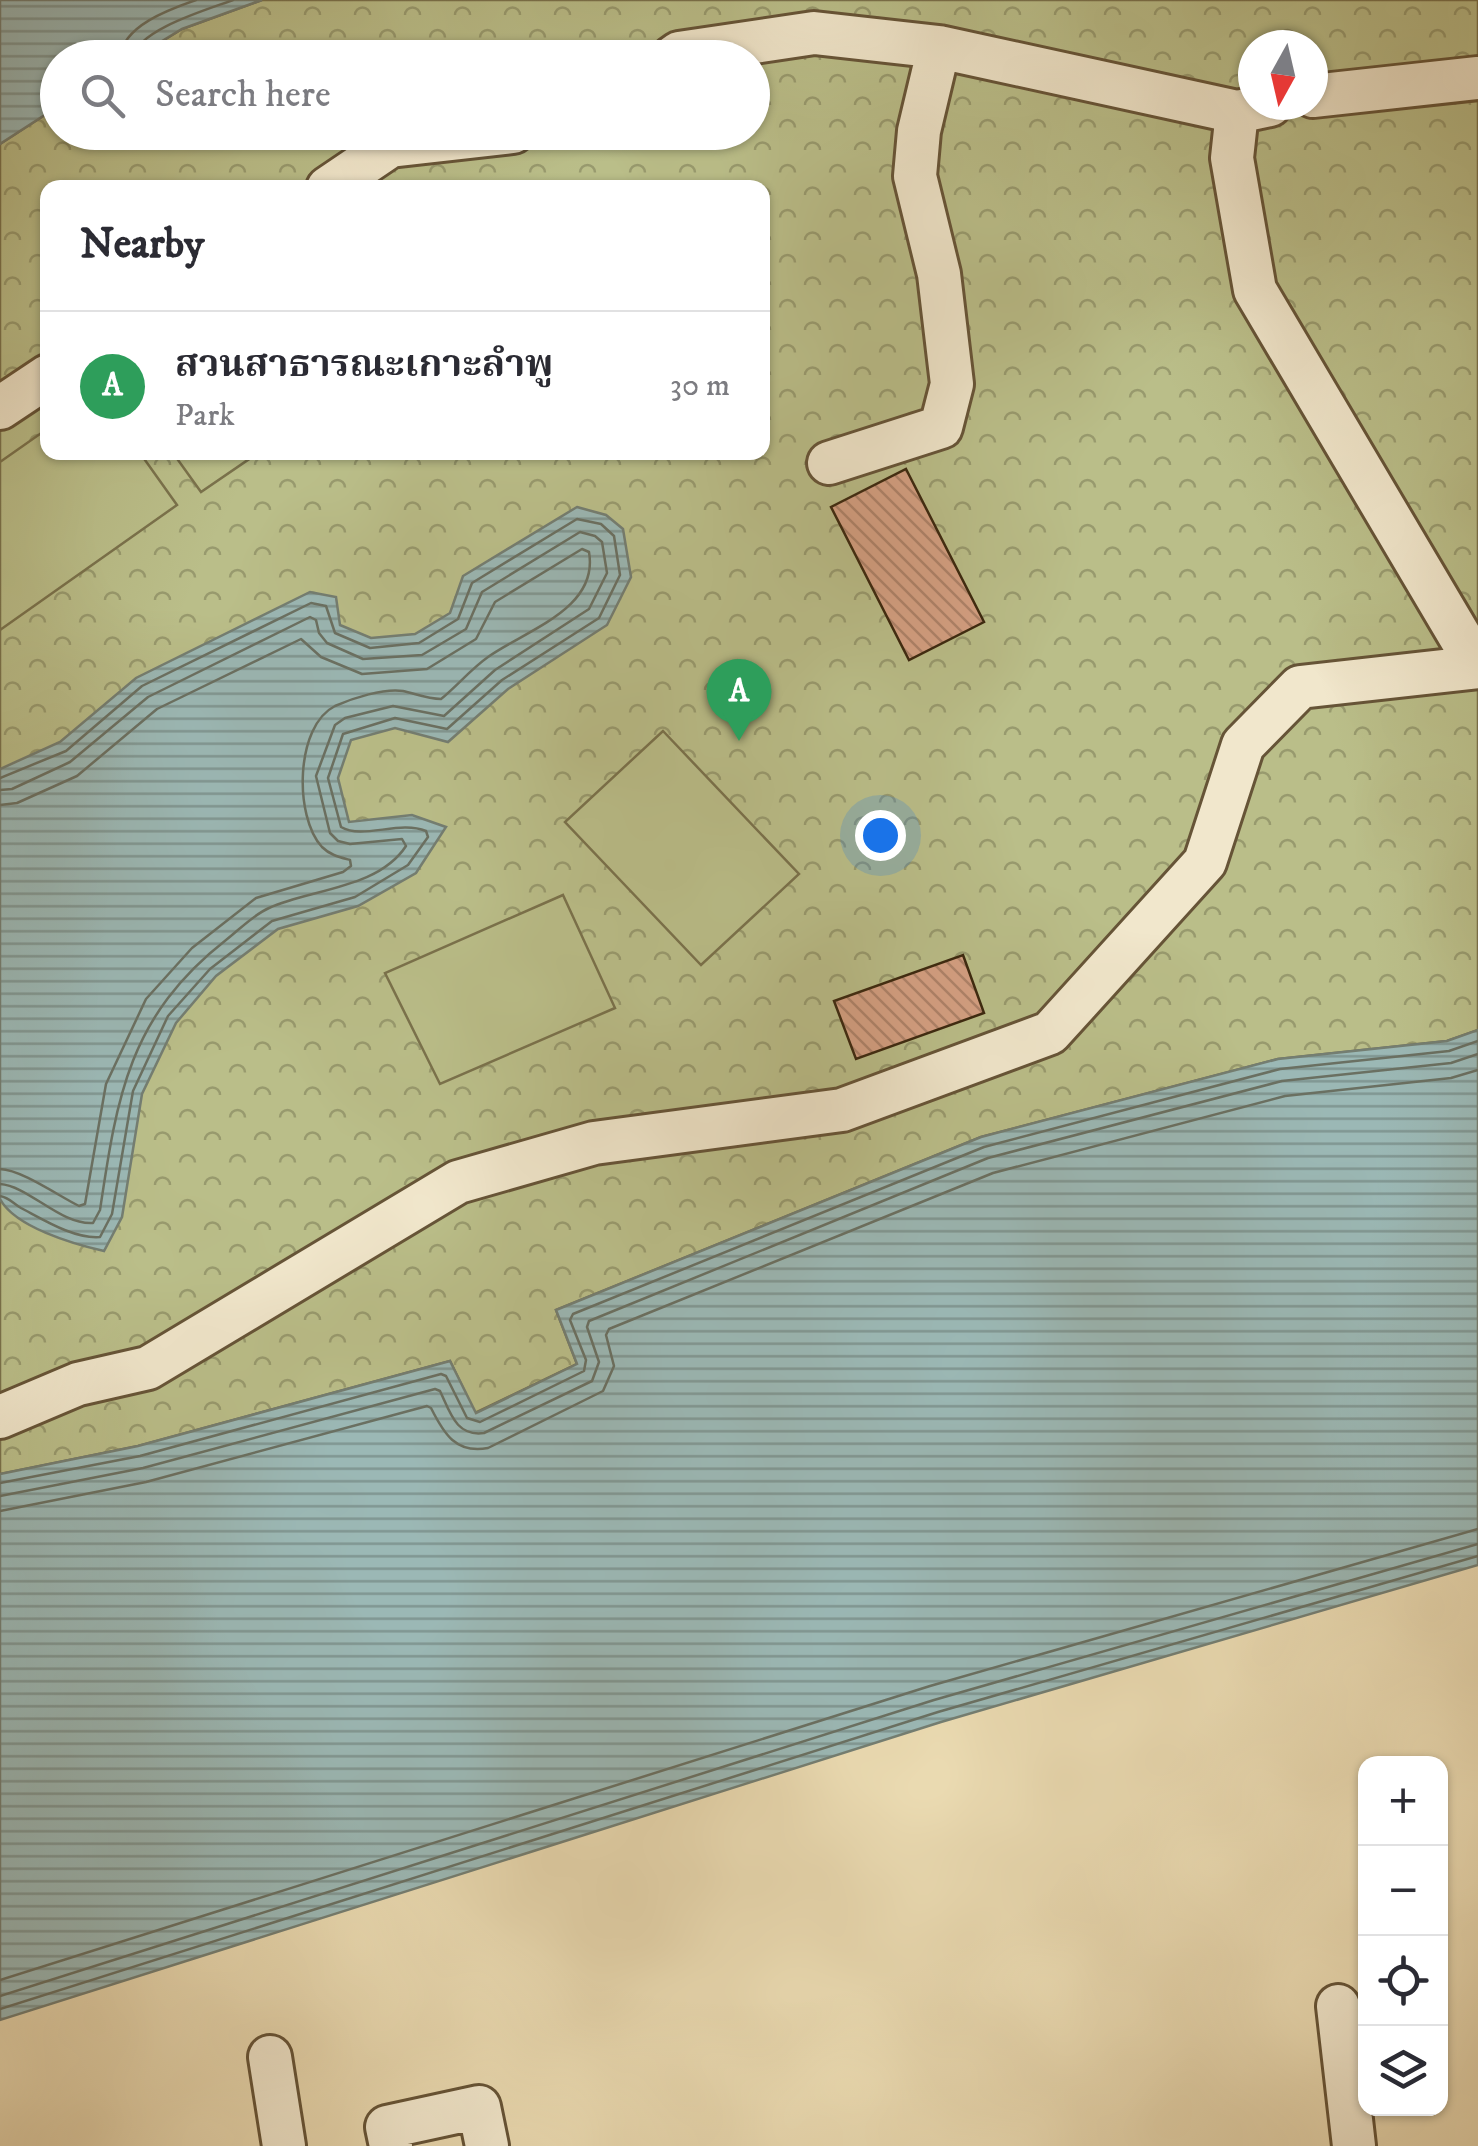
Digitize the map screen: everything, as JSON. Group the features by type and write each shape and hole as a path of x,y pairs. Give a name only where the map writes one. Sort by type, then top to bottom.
{"street":[{"path":"763,40 814,32 939,47 1238,105"},
{"path":"830,463 941,426 952,384 939,274 915,176 920,131 939,47"},
{"path":"1328,94 1478,78"},
{"path":"0,1417 78,1384 148,1368 458,1182 594,1143 842,1110 1050,1033 1205,862 1243,745 1300,687 1478,667 1255,290 1232,158 1249,120"},
{"path":"340,180 384,150"},
{"path":"0,408 40,381"},
{"path":"1338,2006 1354,2146"},
{"path":"270,2057 284,2146"},
{"path":"391,2146 387,2127 479,2107 487,2146"}],"green space":[{"path":"262,0 1478,0 1478,1030 1447,1041 1278,1059 981,1137 556,1310 577,1364 475,1413 450,1361 138,1446 0,1474 0,144 40,118 40,150 770,150 770,40 164,40 182,29"},
{"path":"40,434 40,460 145,460 177,505 0,630 0,462"},
{"path":"178,460 248,460 201,492"},
{"path":"663,731 799,874 701,965 565,822"},
{"path":"563,895 615,1008 440,1084 385,973"}],"water":[{"path":"0,0 262,0 182,29 164,40 40,40 40,118 0,144"},
{"path":"577,507 606,515 623,529 631,577 607,625 508,689 448,742 395,728 351,740 338,778 349,822 412,815 446,827 416,873 358,906 278,929 216,976 176,1023 142,1094 122,1217 104,1251 61,1239 18,1218 0,1199 0,769 60,742 136,678 310,592 336,597 340,625 371,638 415,634 450,613 463,576"},
{"path":"1478,1030 1478,1565 941,1722 0,2020 0,1474 138,1446 450,1361 476,1413 577,1364 556,1310 981,1137 1278,1059 1447,1041"}],"building":[{"path":"906,469 984,622 909,660 831,507"},
{"path":"963,955 984,1013 856,1059 834,1001"}],"place":[{"name":"สวนสาธารณะเกาะลำพู","path":"739,741"}]}
